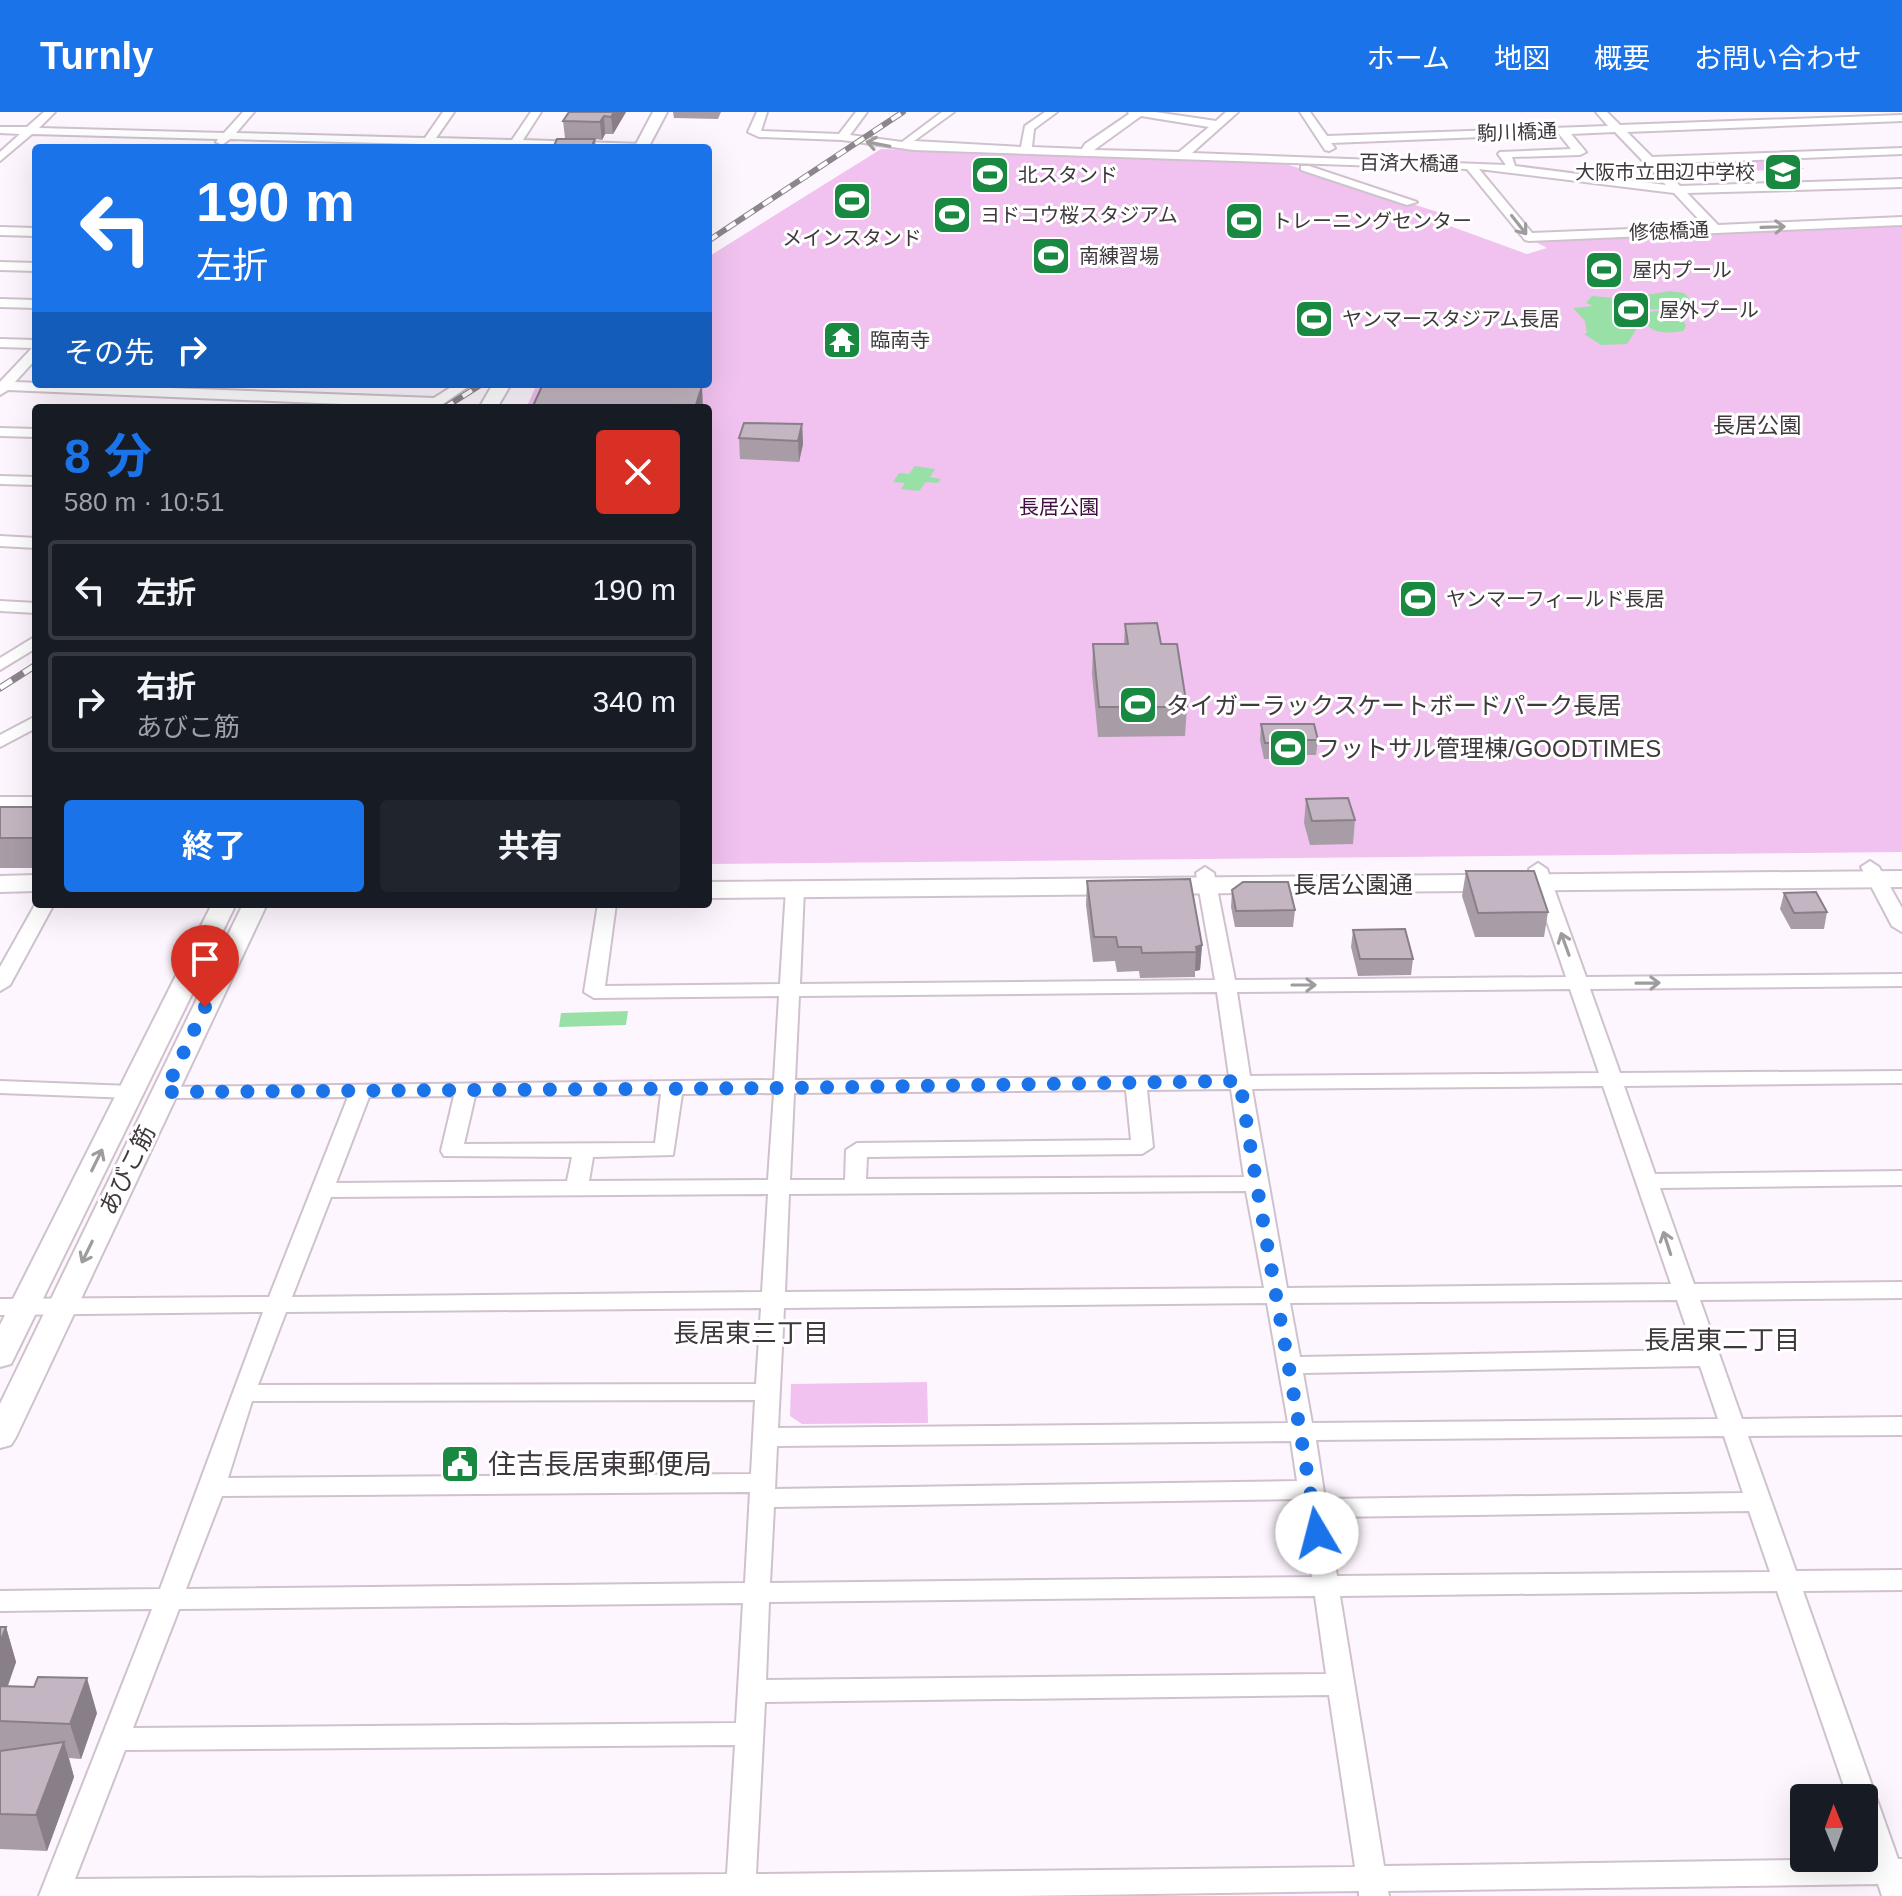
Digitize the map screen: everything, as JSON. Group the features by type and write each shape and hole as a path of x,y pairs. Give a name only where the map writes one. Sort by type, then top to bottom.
{"highway":[{"name":"長居公園通","path":"712,876 1206,878 1888,873"},
{"name":"長居公園通","path":"712,890 1206,878"},
{"path":"0,884 32,883"},
{"path":"0,897 32,897"}],"main road":[{"path":"634,144 643,112"},
{"path":"635,144 660,112"},
{"name":"あびこ筋","path":"0,1356 12,1307 131,1092 222,908"},
{"name":"あびこ筋","path":"0,1437 59,1308 253,908"}],"street":[{"path":"0,158 16,149 50,112"},
{"path":"220,144 249,112"},
{"path":"426,144 449,112"},
{"path":"515,144 536,112"},
{"name":"百済大橋通","path":"762,112 754,132 759,134 842,137 914,147 1514,167 1675,190 1902,183"},
{"path":"842,137 862,112"},
{"path":"914,147 907,141 949,112"},
{"path":"1026,152 1029,128 1052,112"},
{"path":"1087,153 1089,146 1137,112 1219,125"},
{"path":"1180,157 1233,112"},
{"path":"1305,112 1338,161"},
{"path":"1601,112 1715,229"},
{"path":"1713,112 1725,124"},
{"name":"駒川橋通","path":"1323,140 1902,114"},
{"path":"0,130 403,144"},
{"path":"1514,167 1504,154 1580,152 1562,131"},
{"path":"1648,161 1902,151"},
{"path":"1535,153 1551,172"},
{"path":"1283,160 1411,202"},
{"name":"修徳橋通","path":"1470,165 1529,237 1902,221"},
{"path":"0,231 32,232"},
{"path":"0,266 32,267"},
{"path":"0,303 32,304"},
{"path":"0,343 32,344"},
{"path":"1,388 32,355"},
{"path":"1,388 253,389 422,404"},
{"path":"435,404 459,388"},
{"path":"0,432 32,433"},
{"path":"0,480 32,481"},
{"path":"0,541 32,543"},
{"path":"0,606 32,608"},
{"path":"0,665 32,644"},
{"path":"0,742 32,723"},
{"path":"0,802 32,802"},
{"path":"1888,873 1902,926"},
{"path":"1541,876 1857,1784"},
{"path":"1206,878 1226,985 1256,1184 1302,1432 1373,1888"},
{"path":"741,1887 795,889"},
{"path":"0,985 43,908"},
{"path":"606,908 594,992 1902,980"},
{"path":"165,1092 1902,1077"},
{"path":"855,1187 857,1150 1142,1147 1136,1083"},
{"path":"0,1087 131,1092"},
{"path":"466,1090 452,1151 665,1150 672,1088"},
{"path":"361,1091 243,1393 213,1487 55,1893 741,1887 854,1891 1373,1888 1895,1879 1878,1837"},
{"path":"577,1189 584,1150"},
{"path":"1647,1181 1902,1178"},
{"path":"324,1190 1256,1184"},
{"path":"12,1307 1902,1290"},
{"path":"1288,1365 1707,1358"},
{"path":"243,1393 768,1392"},
{"path":"765,1437 1902,1426"},
{"path":"213,1487 1757,1502"},
{"path":"0,1601 1902,1580"},
{"path":"752,1691 1340,1684"},
{"path":"114,1739 749,1734"}],"green space":[{"name":"長居公園","path":"881,149 1286,164 1444,214 1439,222 1527,254 1547,248 1530,239 1902,224 1902,852 712,864 712,404 528,404 535,388 712,388 712,255"},
{"path":"1792,158 1804,169 1748,171 1740,170 1731,161"},
{"path":"927,1382 928,1423 802,1424 790,1416 791,1384"}],"shaded area":[{"path":"1670,291 1684,293 1694,304 1678,304 1676,309 1650,309 1638,306 1629,298"},
{"path":"1592,296 1617,298 1620,304 1613,307 1613,311 1628,317 1636,330 1627,344 1601,345 1584,334 1587,333 1585,321 1573,308 1593,306 1586,303"},
{"path":"1666,310 1675,313 1672,317 1684,321 1686,326 1683,331 1659,332 1649,327 1641,317 1648,312"},
{"path":"915,466 935,469 930,477 941,479 938,483 926,482 919,491 901,489 905,483 893,482 899,473 909,474"},
{"path":"628,1011 626,1025 559,1027 561,1013"}],"building":[{"path":"569,112 614,112 611,117 604,116 600,122 563,121"},
{"path":"557,139 595,139 593,144 555,144"},
{"path":"541,388 701,388 696,404 534,404"},
{"path":"744,423 802,424 798,441 739,438"},
{"path":"1157,623 1161,644 1177,644 1187,707 1099,707 1093,644 1128,644 1125,624"},
{"path":"1261,724 1314,724 1318,740 1265,743"},
{"path":"1348,798 1355,820 1312,821 1306,799"},
{"path":"0,807 32,807 32,838 0,838"},
{"path":"1466,871 1534,871 1548,912 1478,913"},
{"path":"1190,879 1202,945 1196,947 1197,952 1142,953 1141,947 1118,947 1116,937 1094,937 1087,881"},
{"path":"1243,882 1288,882 1295,910 1236,911 1232,890"},
{"path":"1816,892 1827,912 1794,913 1784,893"},
{"path":"1405,929 1413,959 1360,959 1353,930"},
{"path":"0,1627 6,1627 0,1642"},
{"path":"38,1677 87,1678 70,1724 0,1721 0,1686 34,1687"},
{"path":"64,1742 36,1815 0,1814 0,1751"}],"railway":[{"path":"712,238 903,112"},
{"path":"450,404 476,388"},
{"path":"0,688 32,668"}],"place":[{"name":"大阪市立田辺中学校","path":"1783,172"},
{"name":"北スタンド","path":"990,175"},
{"name":"メインスタンド","path":"852,201"},
{"name":"ヨドコウ桜スタジアム","path":"952,215"},
{"name":"トレーニングセンター","path":"1244,221"},
{"name":"南練習場","path":"1051,256"},
{"name":"屋内プール","path":"1604,270"},
{"name":"屋外プール","path":"1631,310"},
{"name":"ヤンマースタジアム長居","path":"1314,319"},
{"name":"臨南寺","path":"842,340"},
{"name":"ヤンマーフィールド長居","path":"1418,599"},
{"name":"タイガーラックスケートボードパーク長居","path":"1138,705"},
{"name":"フットサル管理棟/GOODTIMES","path":"1288,748"},
{"name":"住吉長居東郵便局","path":"460,1464"}],"district":[{"name":"長居公園","path":"1757,425"},
{"name":"長居東三丁目","path":"751,1333"},
{"name":"長居東二丁目","path":"1722,1340"}],"route":[{"path":"205,1007 165,1092 1240,1081 1317,1533"}]}
